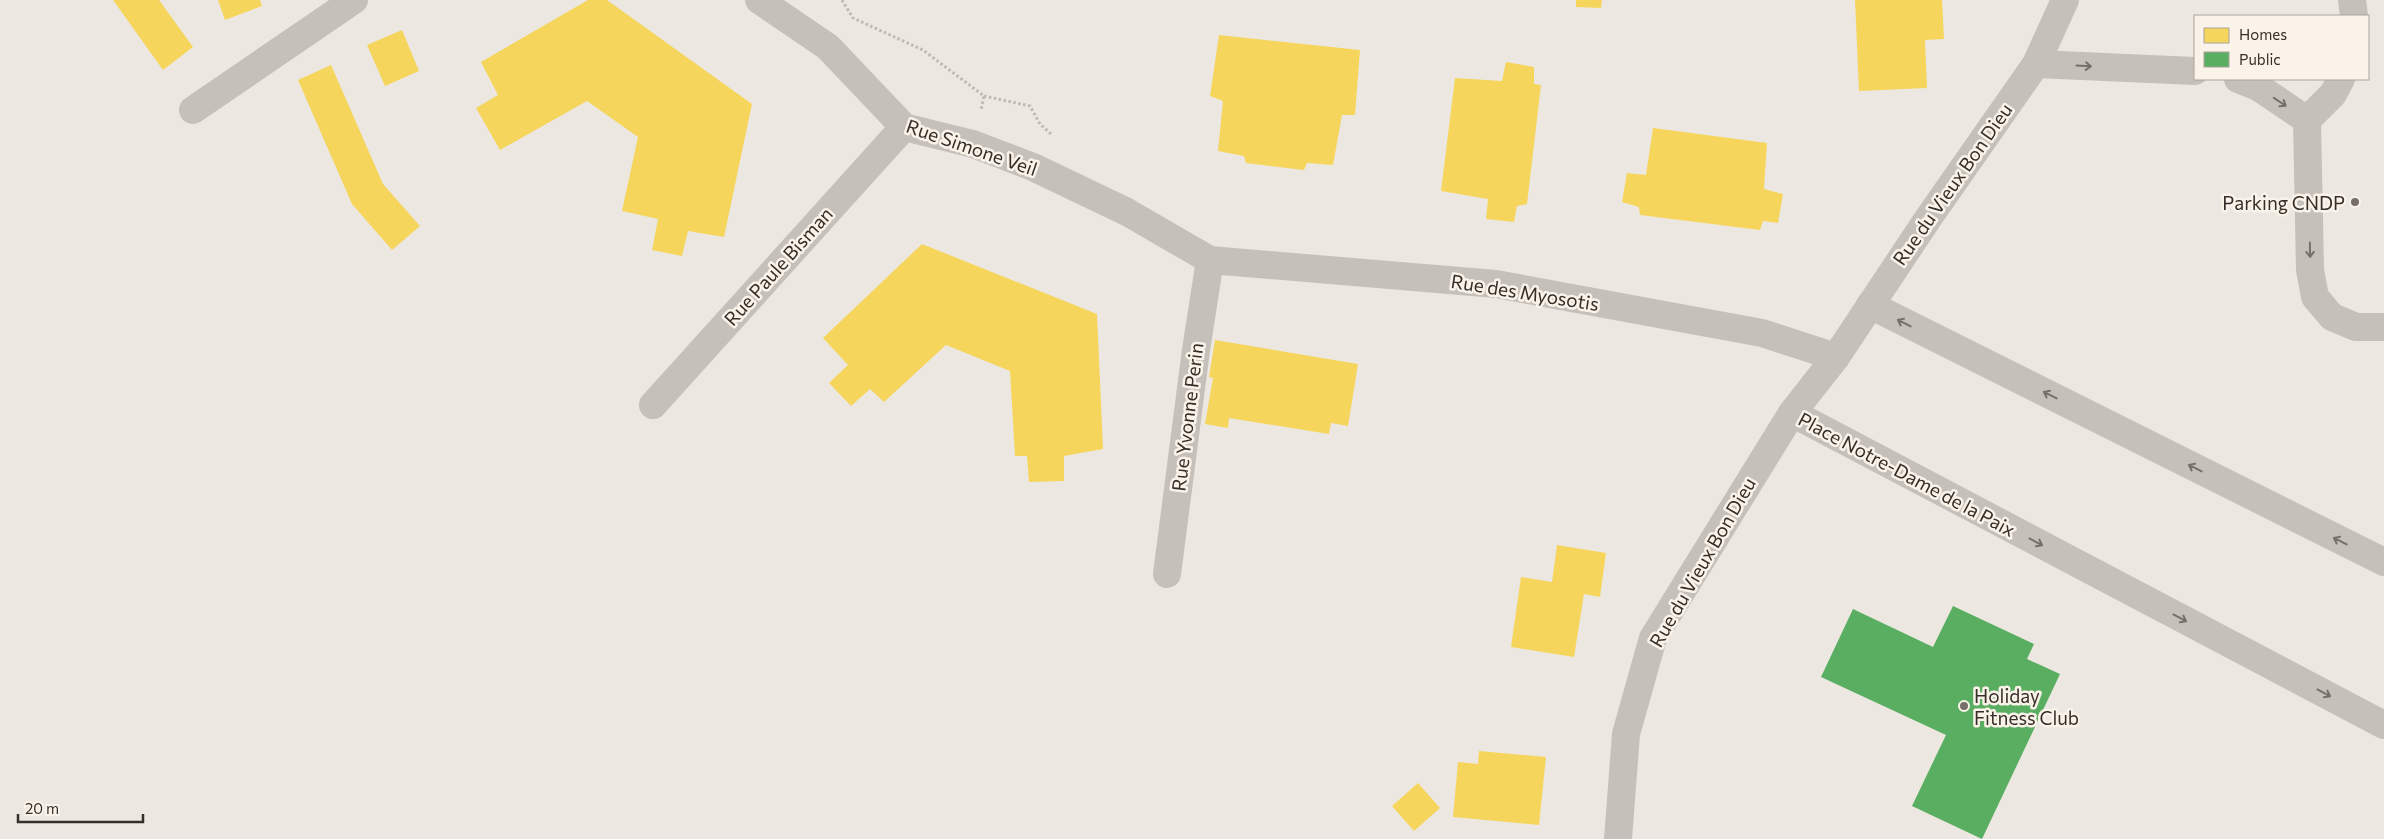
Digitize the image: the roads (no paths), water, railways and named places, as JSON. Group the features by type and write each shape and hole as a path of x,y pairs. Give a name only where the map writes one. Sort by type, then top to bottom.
{"street":[{"path":"194,110 354,0"},
{"name":"Rue Simone Veil","path":"759,0 828,48 904,127 973,144 1033,167 1127,212 1210,260"},
{"name":"Rue du Vieux Bon Dieu","path":"1870,305 2036,64 2065,0"},
{"path":"2352,0 2354,15"},
{"path":"2036,64 2194,71"},
{"path":"2240,80 2258,87 2307,120"},
{"path":"2340,80 2333,94 2307,120 2310,270 2315,297 2332,317 2356,327 2384,327"},
{"name":"Rue Paule Bisman","path":"653,405 904,127"},
{"name":"Rue des Myosotis","path":"1210,260 1496,284 1762,333 1836,357"},
{"name":"Rue Yvonne Perin","path":"1167,574 1210,260"},
{"path":"1870,305 2384,562"},
{"name":"Place Notre-Dame de la Paix","path":"1870,305 1836,357 1792,413 2384,725"},
{"name":"Rue du Vieux Bon Dieu","path":"1618,839 1626,734 1653,638 1792,413"}],"place":[{"name":"Parking CNDP","path":"2355,202"},
{"name":"Holiday Fitness Club","path":"1964,706"}]}
